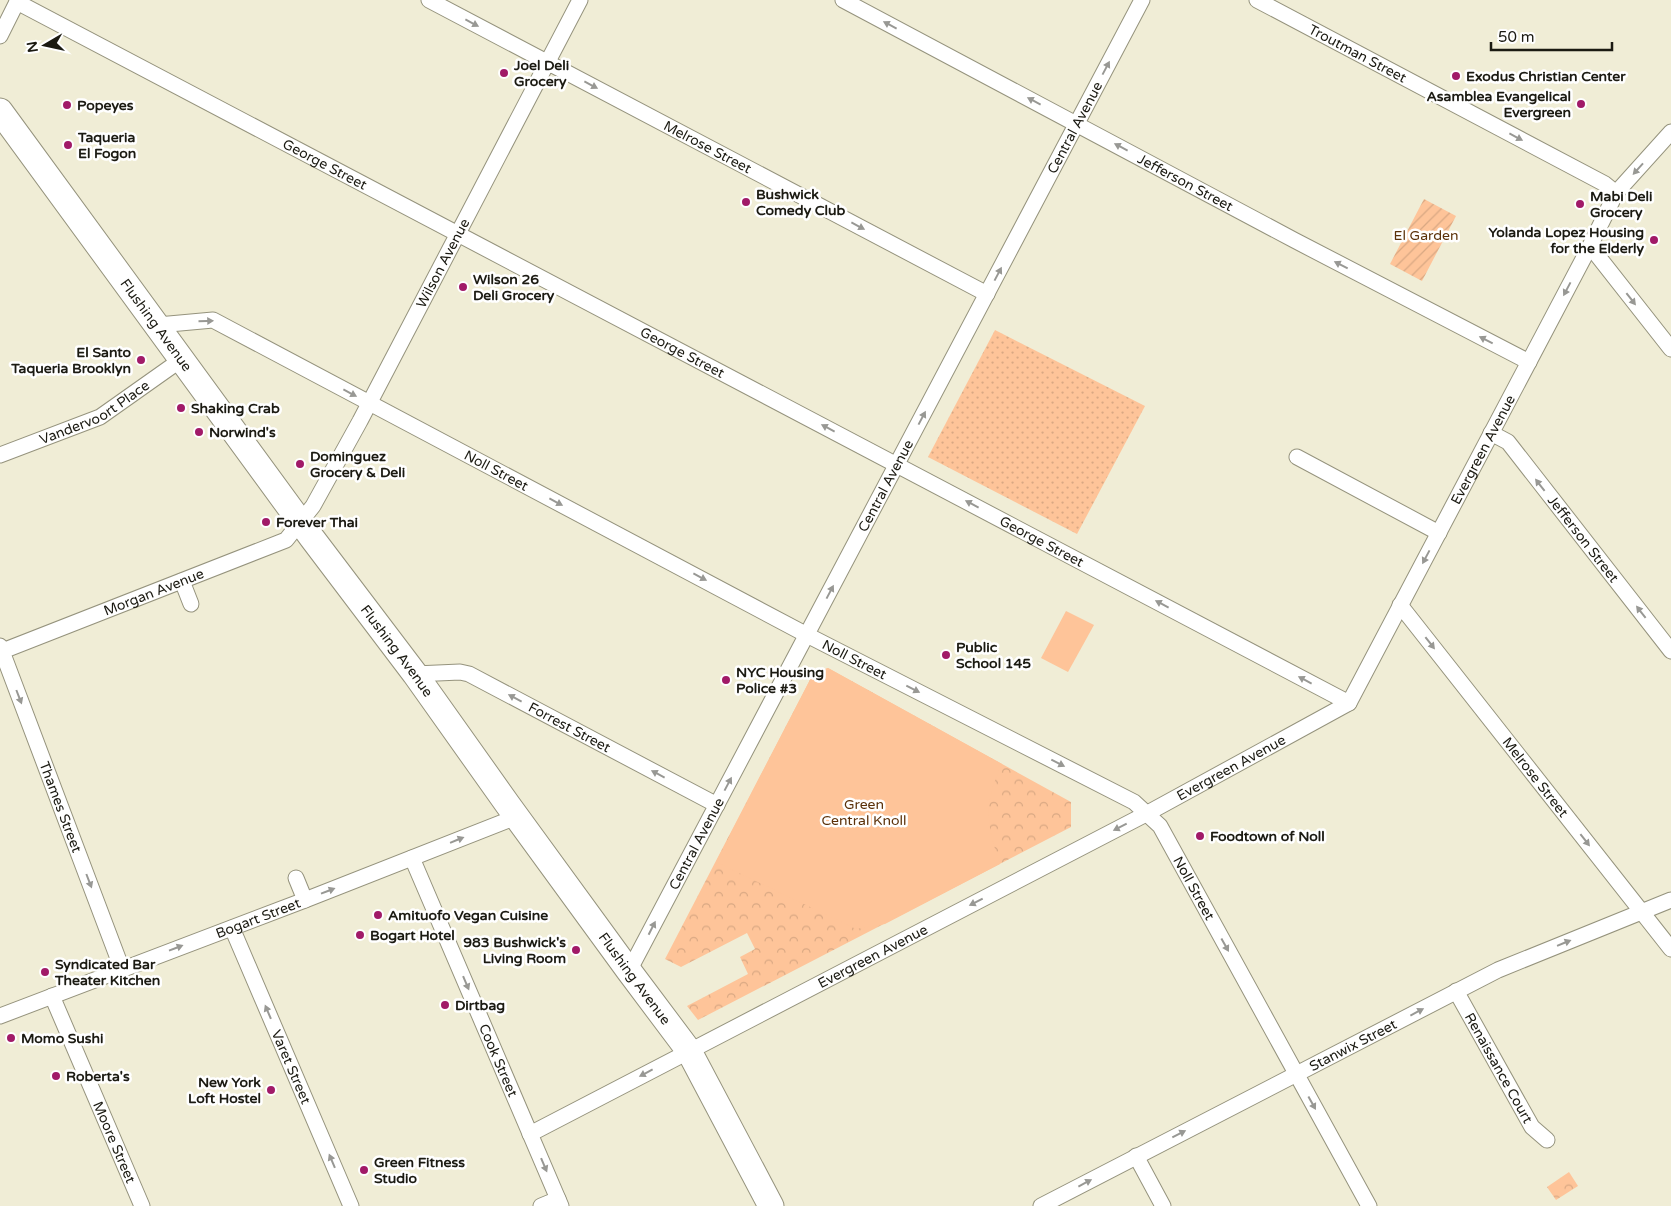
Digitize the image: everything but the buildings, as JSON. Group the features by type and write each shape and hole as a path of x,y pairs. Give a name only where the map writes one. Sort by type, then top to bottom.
{"main road":[{"name":"Flushing Avenue","path":"0,111 301,522 415,674 516,817 689,1050 771,1206"}],"street":[{"name":"Melrose Street","path":"429,0 987,294"},
{"name":"Wilson Avenue","path":"301,522 313,506 580,0"},
{"name":"Jefferson Street","path":"843,0 1302,244 1529,362"},
{"name":"Central Avenue","path":"629,971 1142,0"},
{"name":"Troutman Street","path":"1257,0 1596,180 1616,193"},
{"path":"0,36 18,1"},
{"name":"George Street","path":"18,1 1348,703"},
{"name":"Evergreen Avenue","path":"530,1134 1146,814 1348,703 1590,246 1616,193 1671,132"},
{"path":"1590,246 1671,350"},
{"name":"Noll Street","path":"158,325 213,320 807,635 1134,802 1160,826 1369,1206"},
{"name":"Vandervoort Place","path":"0,455 100,417 182,359"},
{"name":"Jefferson Street","path":"1491,433 1508,442 1671,651"},
{"path":"1296,457 1439,532"},
{"name":"Morgan Avenue","path":"1,650 182,582 286,540 301,522"},
{"path":"182,582 191,604"},
{"name":"Melrose Street","path":"1400,605 1671,949"},
{"name":"Thames Street","path":"1,650 122,968"},
{"name":"Forrest Street","path":"415,674 460,672 469,674 717,805"},
{"name":"Bogart Street","path":"0,1016 305,900 516,817"},
{"name":"Cook Street","path":"412,858 560,1202"},
{"path":"296,878 305,900"},
{"name":"Stanwix Street","path":"1042,1206 1498,970 1671,900"},
{"name":"Varet Street","path":"232,928 351,1206"},
{"name":"Renaissance Court","path":"1456,992 1532,1127 1547,1140"},
{"name":"Moore Street","path":"52,996 142,1206"},
{"path":"1136,1156 1163,1206"},
{"path":"541,1206 560,1202"}],"green space":[{"name":"El Garden","path":"1424,199 1456,216 1422,281 1390,264"},
{"path":"995,330 1145,406 1077,534 928,457"},
{"path":"1066,611 1094,625 1068,672 1041,658"},
{"name":"Green Central Knoll","path":"828,668 1071,802 1071,827 698,1020 687,1006 748,974 740,957 755,949 747,933 681,967 665,959 813,674"},
{"name":"Green Central Knoll","path":"828,668 1002,764 989,803 989,821 992,838 1000,864 885,924 856,929 716,862 813,674"},
{"path":"1569,1172 1578,1186 1556,1200 1547,1187"}],"place":[{"name":"Joel Deli Grocery","path":"504,73"},
{"name":"Exodus Christian Center","path":"1456,76"},
{"name":"Asamblea Evangelical Evergreen","path":"1581,104"},
{"name":"Popeyes","path":"67,105"},
{"name":"Taqueria El Fogon","path":"68,145"},
{"name":"Bushwick Comedy Club","path":"746,202"},
{"name":"Mabi Deli Grocery","path":"1580,204"},
{"name":"Yolanda Lopez Housing for the Elderly","path":"1654,240"},
{"name":"Wilson 26 Deli Grocery","path":"463,287"},
{"name":"El Santo Taqueria Brooklyn","path":"141,360"},
{"name":"Shaking Crab","path":"181,408"},
{"name":"Norwind's","path":"199,432"},
{"name":"Dominguez Grocery & Deli","path":"300,464"},
{"name":"Forever Thai","path":"266,522"},
{"name":"Public School 145","path":"946,655"},
{"name":"NYC Housing Police #3","path":"726,680"},
{"name":"Foodtown of Noll","path":"1200,836"},
{"name":"Amituofo Vegan Cuisine","path":"378,915"},
{"name":"Bogart Hotel","path":"360,935"},
{"name":"983 Bushwick's Living Room","path":"576,950"},
{"name":"Syndicated Bar Theater Kitchen","path":"45,972"},
{"name":"Dirtbag","path":"445,1005"},
{"name":"Momo Sushi","path":"11,1038"},
{"name":"Roberta's","path":"56,1076"},
{"name":"New York Loft Hostel","path":"271,1090"},
{"name":"Green Fitness Studio","path":"364,1170"}]}
